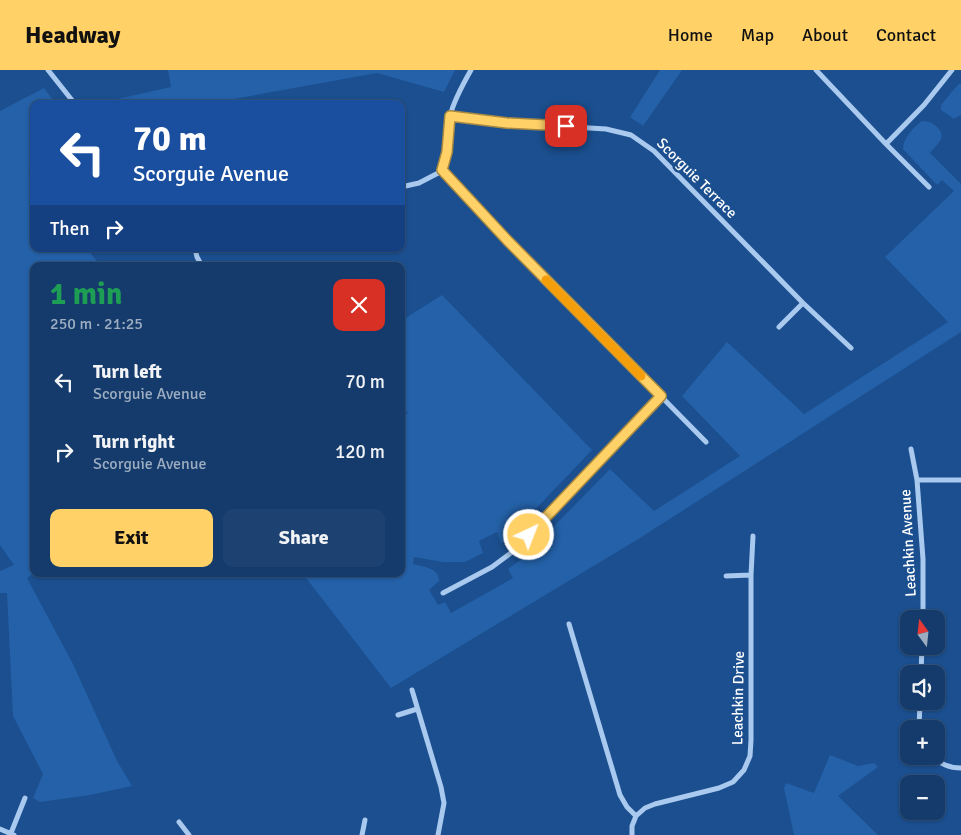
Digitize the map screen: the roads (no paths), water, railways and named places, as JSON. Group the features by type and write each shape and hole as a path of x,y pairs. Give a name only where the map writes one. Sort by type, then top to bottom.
{"street":[{"path":"48,70 72,100"},
{"path":"405,186 419,183 442,170 447,152 450,116 471,70"},
{"path":"816,70 928,186"},
{"path":"886,144 924,105 952,70"},
{"name":"Scorguie Terrace","path":"450,116 507,123 606,129 631,135 654,150 803,303 851,348"},
{"path":"442,170 507,240 706,442"},
{"path":"779,327 803,303"},
{"path":"443,593 492,567 516,549 661,396"},
{"path":"911,448 917,480"},
{"name":"Leachkin Avenue","path":"923,610 923,558 917,480 961,480"},
{"name":"Leachkin Drive","path":"636,816 645,808 655,804 719,788 733,782 744,770 750,756 752,536"},
{"path":"726,576 751,575"},
{"path":"569,624 620,795 636,816 632,826 632,835"},
{"path":"412,690 444,803 438,835"},
{"path":"398,715 417,709"},
{"path":"944,765 952,768 961,768"},
{"path":"0,829 13,834 25,798"},
{"path":"362,835 365,820"},
{"path":"179,822 189,835"}]}
